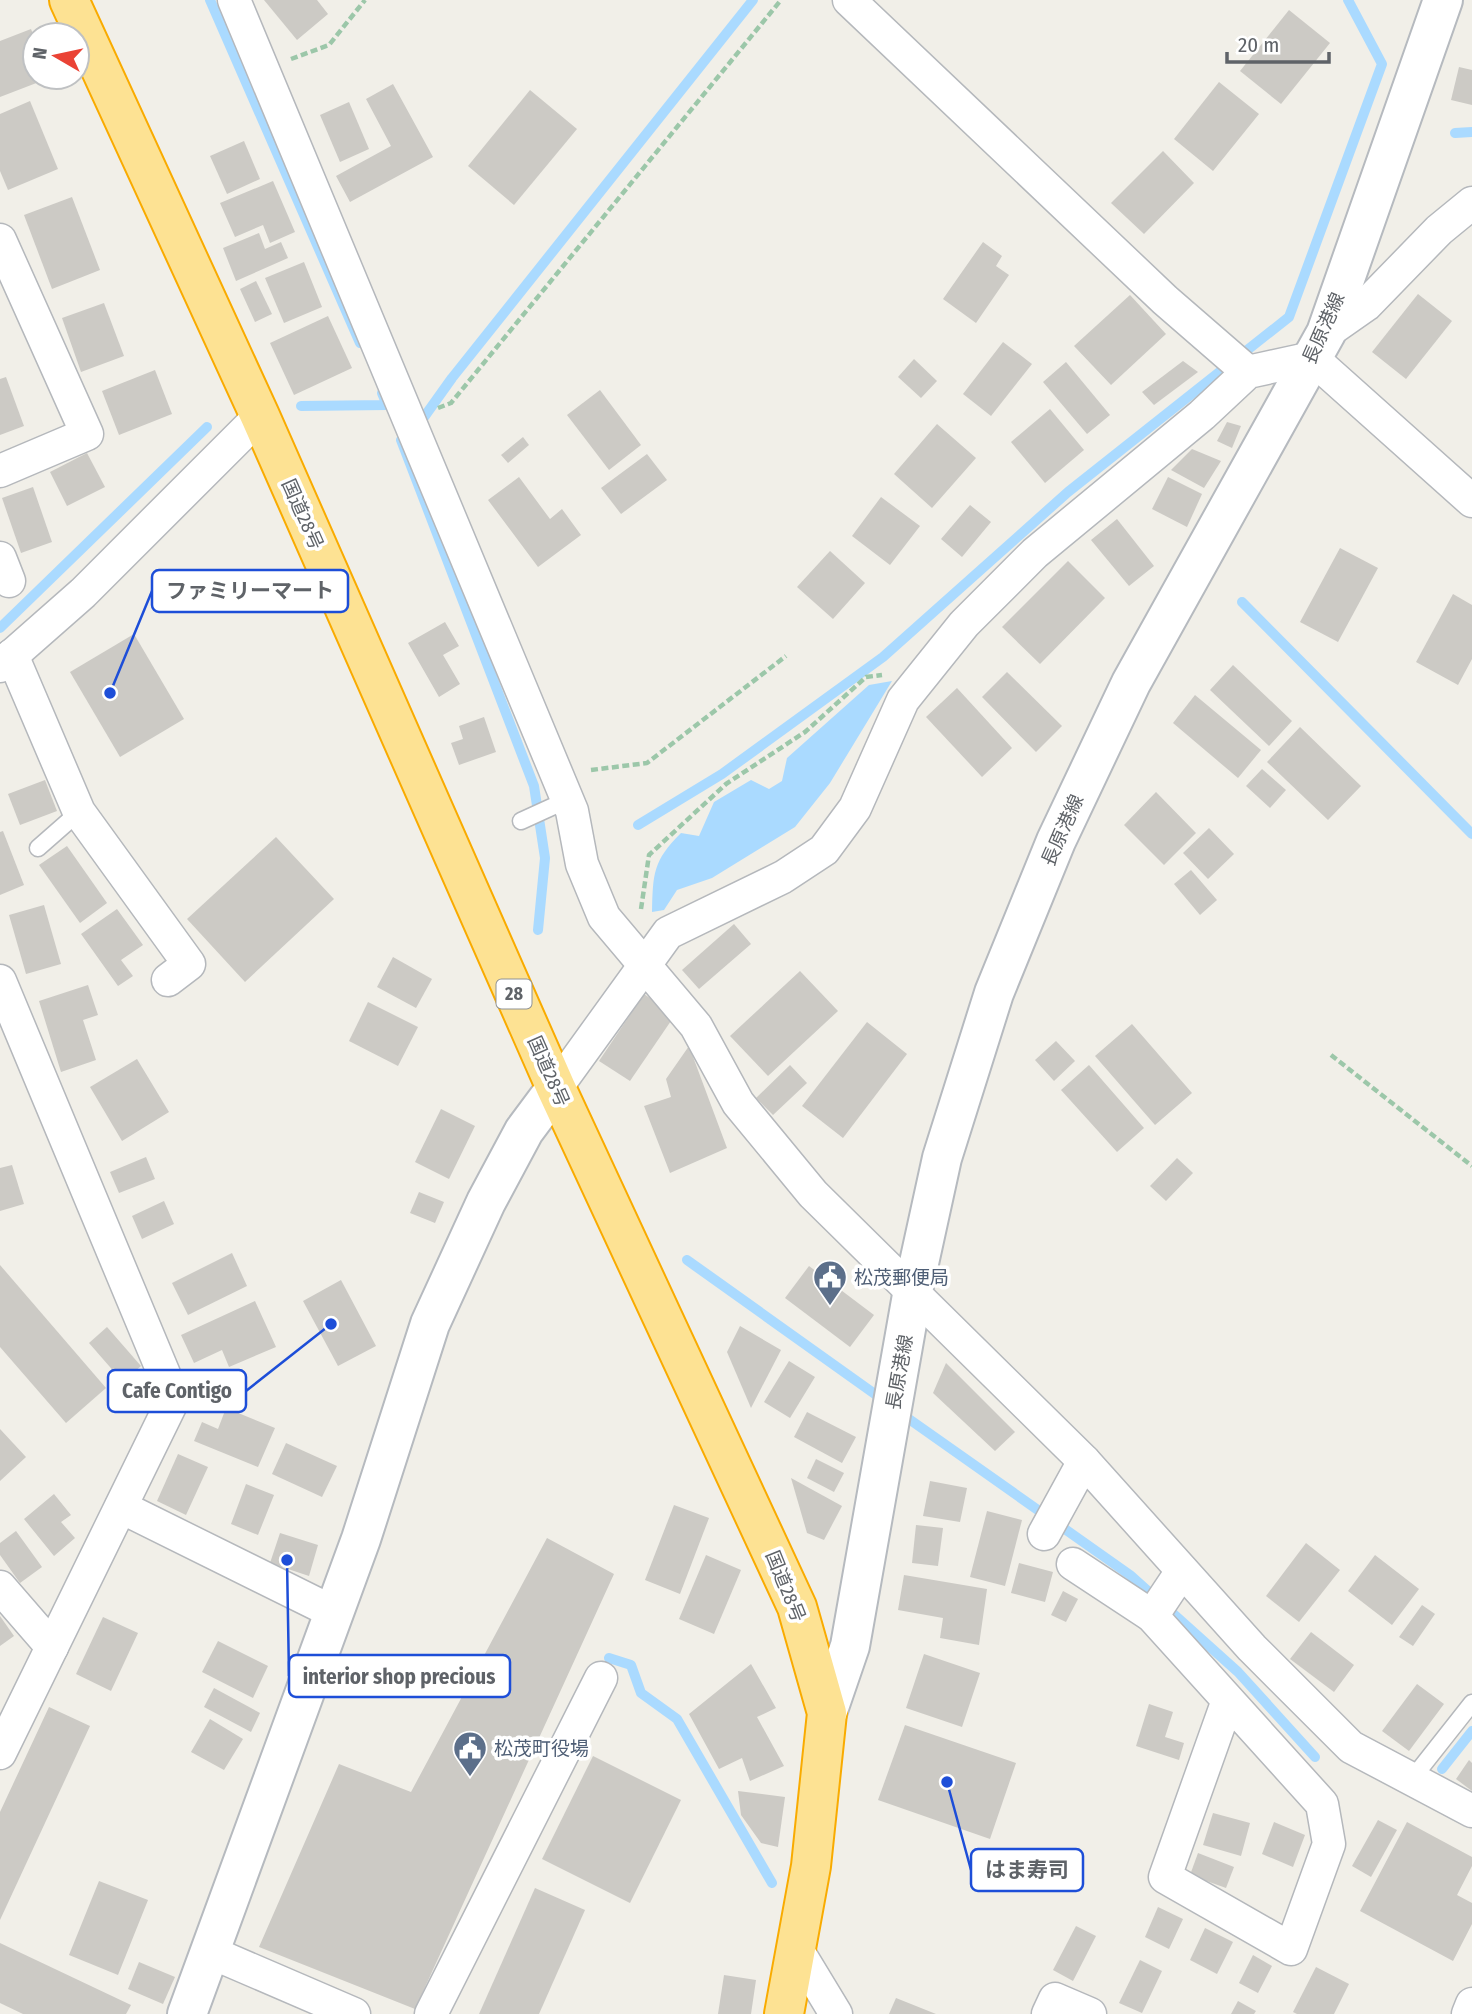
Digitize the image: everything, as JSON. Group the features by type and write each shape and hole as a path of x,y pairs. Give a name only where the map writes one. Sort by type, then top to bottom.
{"highway":[{"name":"国道28号","path":"69,0 260,416 556,1087 797,1607 827,1713 811,1866 784,2014"}],"main road":[{"name":"長原港線","path":"827,1713 850,1646 912,1295 942,1158 990,1006 1056,841 1132,683 1319,345 1443,0"},
{"path":"187,2014 335,1613 430,1324 486,1202 524,1131 556,1087"}],"street":[{"path":"234,0 561,787 582,864 604,917 696,1026 738,1103 813,1194 912,1295 1084,1461 1252,1648 1351,1746 1472,1811"},
{"path":"849,0 1165,300 1248,372"},
{"path":"556,1087 638,959 668,933 783,877 824,850 855,808 903,700 964,624 1035,553 1202,415 1248,372 1319,345 1366,305 1439,230 1472,203"},
{"path":"0,240 87,434 0,471"},
{"path":"1319,345 1472,501"},
{"path":"168,979 189,964 79,812 6,661 83,593 260,416"},
{"path":"0,981 174,1398 0,1753"},
{"path":"1044,1534 1084,1461"},
{"path":"121,1507 335,1613"},
{"path":"1073,1564 1152,1616 1228,1700 1322,1804 1329,1844 1291,1950 1165,1877 1228,1700"},
{"path":"1152,1616 1182,1571"},
{"path":"0,1587 52,1647"},
{"path":"431,2014 601,1678"},
{"path":"796,1948 836,2014"},
{"path":"210,1952 354,2014"},
{"path":"1048,2014 1055,1998 1090,2014"},
{"path":"1468,2014 1472,2004"}],"lane":[{"path":"521,821 561,787"},
{"path":"38,848 79,812"},
{"path":"1412,1779 1472,1703"}],"path":[{"path":"264,69 329,45 365,0"},
{"path":"407,418 451,403 781,0"},
{"path":"561,787 647,763 786,656"},
{"path":"638,959 649,855 726,784 805,732 866,677 928,669"},
{"path":"1331,1055 1472,1166"}],"water":[{"path":"892,681 830,783 795,827 712,878 677,890 664,910 652,912 656,868 681,833 699,836 714,802 751,780 769,789 782,781 787,758 869,685"}],"building":[{"path":"264,0 317,0 328,14 297,40"},
{"path":"1289,10 1330,43 1281,104 1240,71"},
{"path":"21,33 21,89 0,97 0,41"},
{"path":"1459,67 1472,70 1472,105 1451,100"},
{"path":"1219,82 1259,114 1213,171 1174,139"},
{"path":"393,84 433,157 350,202 336,176 391,146 366,99"},
{"path":"530,90 577,129 514,205 468,166"},
{"path":"30,101 58,169 8,190 0,171 0,114"},
{"path":"349,102 369,149 340,162 320,115"},
{"path":"244,141 260,179 227,194 210,156"},
{"path":"1163,151 1194,183 1144,234 1111,203"},
{"path":"273,181 295,232 270,243 263,225 235,237 220,203"},
{"path":"72,197 100,270 52,289 24,215"},
{"path":"259,233 265,249 281,242 288,258 236,281 223,248"},
{"path":"983,242 1002,256 996,266 1009,275 976,323 943,299"},
{"path":"304,262 322,307 284,323 265,278"},
{"path":"256,281 272,314 255,322 240,289"},
{"path":"1418,294 1452,321 1406,379 1372,352"},
{"path":"1130,295 1166,334 1111,385 1074,346"},
{"path":"104,303 124,356 81,372 62,318"},
{"path":"328,316 352,368 294,395 270,343"},
{"path":"1003,342 1032,364 991,416 963,394"},
{"path":"914,359 937,381 921,398 898,377"},
{"path":"1183,361 1198,372 1154,405 1142,392"},
{"path":"1066,362 1110,415 1087,434 1043,382"},
{"path":"155,370 172,414 119,435 102,391"},
{"path":"6,377 24,426 0,435 0,379"},
{"path":"600,390 641,445 609,470 567,415"},
{"path":"1050,409 1084,450 1045,483 1011,442"},
{"path":"1227,422 1241,426 1232,448 1217,441"},
{"path":"937,424 976,458 932,508 894,474"},
{"path":"523,437 529,445 508,463 501,455"},
{"path":"1192,449 1221,461 1204,488 1171,470"},
{"path":"87,453 105,487 67,506 50,472"},
{"path":"647,454 667,480 621,514 601,488"},
{"path":"519,477 550,519 562,509 581,535 538,567 488,500"},
{"path":"1168,477 1202,494 1187,527 1152,509"},
{"path":"33,487 52,542 21,553 2,498"},
{"path":"881,497 920,526 890,565 852,536"},
{"path":"970,505 991,522 962,557 941,539"},
{"path":"1117,519 1154,566 1129,586 1091,540"},
{"path":"1340,548 1378,568 1338,642 1300,622"},
{"path":"830,551 865,583 833,619 797,587"},
{"path":"1068,561 1105,598 1040,664 1002,627"},
{"path":"1453,594 1472,605 1472,659 1458,685 1416,662"},
{"path":"445,622 459,646 443,655 460,684 439,697 408,643"},
{"path":"134,634 184,719 120,757 70,672"},
{"path":"1233,665 1292,721 1269,746 1210,690"},
{"path":"1007,672 1062,726 1036,752 982,697"},
{"path":"957,688 1012,748 982,777 926,717"},
{"path":"1195,695 1261,750 1238,778 1173,723"},
{"path":"484,717 496,752 459,765 451,743 463,739 459,726"},
{"path":"1300,727 1361,786 1328,820 1267,762"},
{"path":"1262,769 1286,790 1270,808 1246,786"},
{"path":"45,780 57,811 20,825 8,794"},
{"path":"1156,792 1196,833 1164,865 1124,825"},
{"path":"1209,828 1234,854 1208,879 1183,853"},
{"path":"3,831 24,885 0,895 0,832"},
{"path":"276,837 334,899 245,982 187,919"},
{"path":"67,846 107,903 80,923 39,865"},
{"path":"1191,870 1217,900 1200,915 1174,884"},
{"path":"44,905 61,964 26,974 9,915"},
{"path":"117,909 143,945 121,960 133,976 118,986 81,934"},
{"path":"734,924 751,944 699,989 682,970"},
{"path":"393,957 432,979 416,1008 377,987"},
{"path":"800,971 838,1011 768,1076 730,1036"},
{"path":"88,985 98,1015 83,1020 96,1060 61,1072 39,1001"},
{"path":"644,994 675,1015 630,1081 599,1061"},
{"path":"368,1002 418,1027 398,1066 349,1041"},
{"path":"867,1022 907,1054 843,1138 802,1106"},
{"path":"1132,1024 1192,1093 1155,1125 1095,1056"},
{"path":"1056,1041 1075,1061 1054,1081 1035,1060"},
{"path":"689,1046 727,1148 670,1173 644,1106 671,1097 666,1079"},
{"path":"137,1059 169,1112 122,1141 90,1087"},
{"path":"790,1065 807,1083 773,1115 756,1098"},
{"path":"1089,1065 1144,1128 1117,1152 1061,1090"},
{"path":"441,1109 475,1126 449,1179 415,1162"},
{"path":"146,1157 155,1179 119,1193 110,1172"},
{"path":"1177,1158 1193,1173 1166,1201 1150,1186"},
{"path":"12,1165 24,1204 0,1211 0,1168"},
{"path":"419,1192 444,1202 435,1223 410,1213"},
{"path":"164,1201 174,1224 142,1239 132,1216"},
{"path":"232,1253 247,1286 188,1315 172,1283"},
{"path":"0,1265 106,1388 66,1423 0,1347"},
{"path":"809,1266 874,1315 850,1347 785,1298"},
{"path":"341,1280 376,1346 338,1366 303,1301"},
{"path":"255,1301 276,1347 229,1367 222,1350 194,1363 181,1335"},
{"path":"740,1326 781,1350 751,1408 727,1352"},
{"path":"107,1327 141,1366 123,1382 89,1343"},
{"path":"789,1361 815,1377 790,1418 764,1402"},
{"path":"946,1363 1015,1432 995,1451 933,1393"},
{"path":"226,1408 275,1428 258,1467 194,1441 202,1422 218,1429"},
{"path":"807,1412 856,1437 842,1463 794,1437"},
{"path":"0,1429 26,1457 0,1481"},
{"path":"286,1443 337,1466 322,1497 272,1474"},
{"path":"178,1454 208,1467 186,1515 157,1501"},
{"path":"816,1459 844,1473 834,1492 807,1478"},
{"path":"791,1478 842,1506 824,1540 807,1533"},
{"path":"930,1481 967,1488 960,1522 923,1516"},
{"path":"246,1484 274,1495 258,1535 231,1524"},
{"path":"54,1494 71,1515 61,1522 75,1538 54,1556 24,1519"},
{"path":"674,1505 709,1518 680,1594 645,1580"},
{"path":"987,1511 1022,1520 1005,1586 970,1577"},
{"path":"916,1525 943,1528 938,1566 912,1563"},
{"path":"16,1531 42,1567 20,1583 0,1555 0,1543"},
{"path":"280,1533 318,1545 309,1576 270,1563"},
{"name":"松茂町役場","path":"547,1538 614,1574 415,2009 259,1947 339,1764 411,1792"},
{"path":"1306,1543 1340,1570 1299,1622 1266,1596"},
{"path":"706,1555 741,1570 714,1634 679,1619"},
{"path":"1375,1555 1419,1589 1392,1625 1348,1591"},
{"path":"1019,1563 1053,1572 1045,1602 1011,1593"},
{"path":"904,1575 987,1589 979,1645 940,1638 943,1618 898,1610"},
{"path":"1063,1591 1078,1599 1066,1622 1051,1615"},
{"path":"1422,1605 1435,1614 1413,1646 1399,1637"},
{"path":"0,1616 14,1636 0,1646"},
{"path":"103,1617 138,1633 111,1691 76,1674"},
{"path":"1311,1632 1354,1665 1334,1692 1290,1659"},
{"path":"218,1641 268,1666 253,1698 202,1672"},
{"path":"924,1654 980,1673 962,1727 906,1708"},
{"path":"751,1664 776,1708 757,1717 784,1766 750,1781 742,1758 719,1769 689,1714"},
{"path":"1417,1684 1444,1704 1409,1751 1382,1731"},
{"path":"214,1688 260,1713 251,1732 204,1707"},
{"path":"1149,1704 1173,1712 1165,1737 1184,1743 1179,1760 1136,1746"},
{"path":"49,1707 90,1726 0,1920 0,1812"},
{"path":"210,1719 243,1739 224,1770 191,1752"},
{"path":"905,1725 1016,1763 990,1839 878,1800"},
{"path":"593,1756 681,1800 630,1903 542,1859"},
{"path":"1469,1760 1472,1763 1472,1791 1456,1779"},
{"path":"738,1791 785,1797 778,1847 761,1843 741,1815"},
{"path":"1213,1813 1250,1823 1241,1856 1203,1845"},
{"path":"1378,1820 1397,1830 1371,1877 1352,1866"},
{"path":"1274,1822 1305,1835 1293,1867 1262,1854"},
{"path":"1407,1822 1472,1857 1472,1866 1457,1895 1472,1903 1472,1924 1453,1961 1360,1911"},
{"path":"1198,1853 1234,1867 1226,1888 1190,1875"},
{"path":"99,1881 148,1900 118,1975 69,1955"},
{"path":"535,1888 585,1910 539,2014 479,2014"},
{"path":"1158,1907 1183,1919 1169,1949 1145,1937"},
{"path":"1076,1926 1096,1936 1073,1981 1053,1970"},
{"path":"1205,1928 1233,1942 1217,1974 1190,1960"},
{"path":"0,1943 131,2005 126,2014 23,2014 0,2003"},
{"path":"1253,1955 1272,1966 1258,1993 1239,1983"},
{"path":"1140,1960 1162,1971 1142,2013 1119,2003"},
{"path":"139,1962 175,1977 163,2004 128,1989"},
{"path":"1316,1967 1349,1984 1334,2014 1297,2014 1293,2012"},
{"path":"724,1975 756,1980 751,2014 718,2014"},
{"path":"896,1998 936,2014 889,2014"},
{"path":"1238,2001 1256,2011 1254,2014 1231,2014"}],"waterway":[{"path":"210,0 360,343"},
{"path":"417,427 452,378 753,0"},
{"path":"638,825 722,774 883,657 1068,492 1289,317 1382,64 1348,0"},
{"path":"1455,133 1472,132"},
{"path":"301,406 387,405 382,393"},
{"path":"0,628 207,427"},
{"path":"401,440 534,786 545,858 538,930"},
{"path":"1242,602 1472,834"},
{"path":"687,1260 886,1402"},
{"path":"899,1412 1130,1575 1238,1672 1315,1757"},
{"path":"609,1658 631,1665 641,1693 677,1719 772,1883"},
{"path":"1442,1769 1472,1731"}],"place":[{"name":"ファミリーマート","path":"110,693"},
{"name":"松茂郵便局","path":"830,1307"},
{"name":"Cafe Contigo","path":"331,1324"},
{"name":"interior shop precious","path":"287,1560"},
{"name":"松茂町役場","path":"470,1778"},
{"name":"はま寿司","path":"947,1782"}]}
